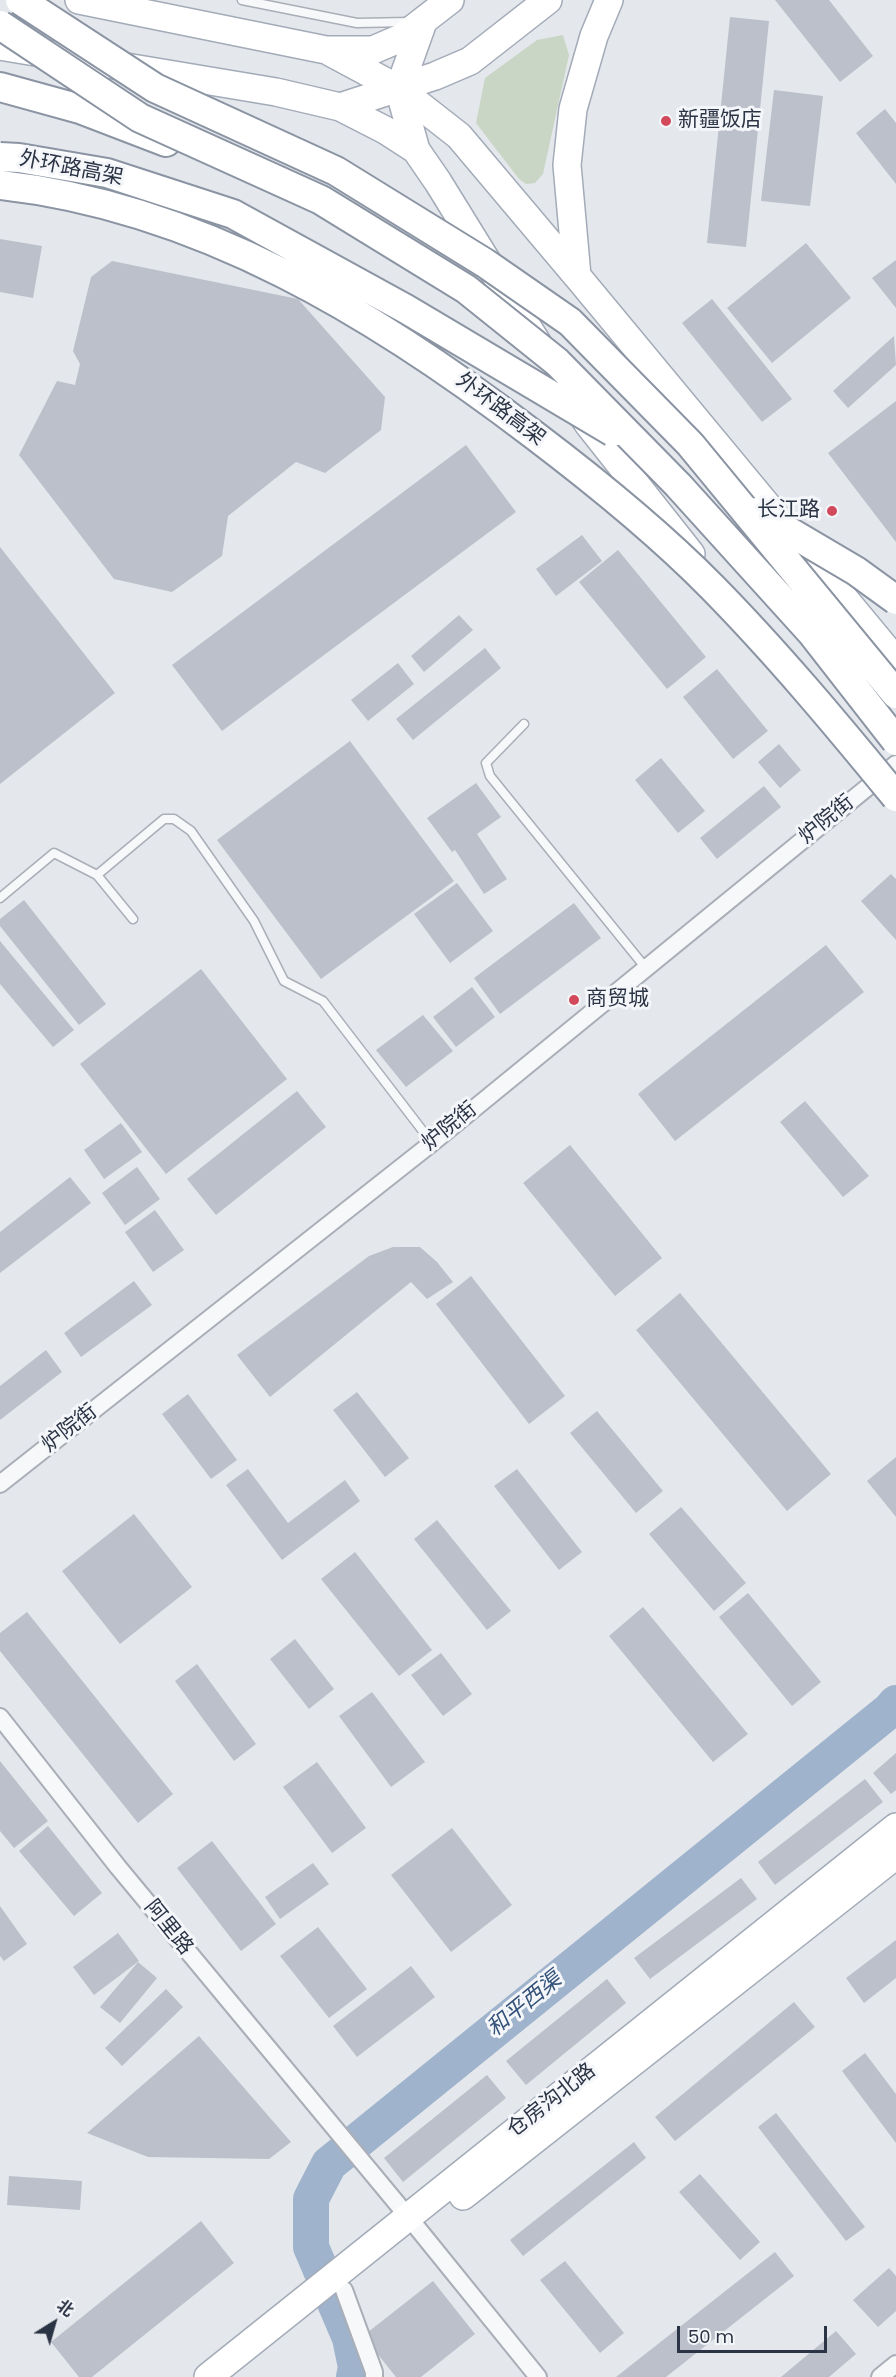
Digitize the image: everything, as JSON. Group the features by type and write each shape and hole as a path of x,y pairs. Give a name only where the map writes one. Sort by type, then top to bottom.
{"highway":[{"path":"20,0 155,88 336,171 485,263 570,322 690,444 896,693"},
{"path":"0,25 140,118 321,200 466,289 557,362 678,485 811,632 896,741"},
{"path":"0,87 80,109 321,200"},
{"name":"外环路高架","path":"0,157 107,173 233,214 406,309 568,407 739,502 856,571 896,600"},
{"name":"外环路高架","path":"0,185 114,206 210,238 291,277 369,321 468,384 614,496 712,587 832,720 884,790"}],"main road":[{"path":"79,0 326,50 373,50 401,38 450,0"},
{"path":"340,107 399,89 470,61 548,0"},
{"path":"577,276 567,165 573,110 594,36 609,0"},
{"path":"423,22 399,89 416,150 589,425 884,790 896,813"},
{"path":"0,46 276,92 340,107 385,130 416,150"},
{"path":"326,50 399,89 459,136 896,661"},
{"name":"仓房沟北路","path":"238,2377 332,2291 896,1827"},
{"name":"仓房沟北路","path":"414,2224 896,1854"},
{"name":"仓房沟北路","path":"208,2377 332,2291"}],"street":[{"name":"炉院街","path":"0,1485 432,1143 645,967 884,790 896,764"},
{"name":"阿里路","path":"0,1716 117,1867 538,2377"},
{"path":"332,2291 374,2372 374,2377"},
{"path":"880,2377 896,2364"}],"lane":[{"path":"242,0 357,23 423,22"},
{"path":"524,724 486,763 490,776 645,967"},
{"path":"97,875 164,819 174,819 191,831 254,921 284,981 323,1001 432,1143"},
{"path":"0,898 54,853 97,875 133,919"}],"green space":[{"path":"563,35 569,55 543,174 535,183 526,184 519,179 476,123 485,78 537,40"}],"building":[{"path":"775,0 829,0 873,56 840,82"},
{"path":"730,17 769,21 746,247 707,243"},
{"path":"774,90 823,96 810,206 761,201"},
{"path":"885,109 896,123 896,184 856,133"},
{"path":"0,239 42,246 33,298 0,292"},
{"path":"806,243 851,298 772,363 727,308"},
{"path":"896,260 896,308 872,278"},
{"path":"112,261 298,299 385,397 381,430 325,473 296,462 228,516 222,556 172,592 114,579 19,455 57,381 75,385 80,364 73,351 91,277"},
{"path":"712,299 792,399 762,422 682,323"},
{"path":"894,336 896,365 848,408 833,391"},
{"path":"896,401 896,542 828,453"},
{"path":"466,445 516,512 222,731 172,665"},
{"path":"582,535 602,561 556,596 536,569"},
{"path":"0,547 115,693 0,784"},
{"path":"618,550 706,657 667,689 579,582"},
{"path":"459,615 473,630 424,672 411,656"},
{"path":"485,648 501,668 413,740 396,719"},
{"path":"398,663 414,684 368,721 351,700"},
{"path":"717,669 768,731 733,759 683,697"},
{"path":"350,741 454,881 321,979 217,840"},
{"path":"779,744 801,770 780,788 758,762"},
{"path":"661,758 705,811 678,833 635,780"},
{"path":"476,783 501,817 477,834 507,879 484,894 455,850 452,852 427,818"},
{"path":"764,786 781,807 717,859 700,838"},
{"path":"891,874 896,879 896,940 861,901"},
{"path":"457,883 493,931 450,963 414,914"},
{"path":"24,900 106,1004 79,1025 0,926 0,919"},
{"path":"574,903 601,938 500,1014 474,978"},
{"path":"0,941 74,1030 53,1047 0,984"},
{"path":"826,945 864,992 675,1141 638,1094"},
{"path":"201,969 287,1079 166,1174 80,1064"},
{"path":"472,987 495,1017 456,1047 433,1017"},
{"path":"423,1015 453,1051 406,1087 376,1050"},
{"path":"297,1091 326,1127 216,1215 187,1179"},
{"path":"805,1101 869,1176 843,1197 780,1122"},
{"path":"121,1123 142,1152 104,1179 84,1150"},
{"path":"570,1145 662,1258 615,1296 523,1183"},
{"path":"137,1167 160,1199 125,1225 102,1193"},
{"path":"70,1177 91,1203 0,1273 0,1232"},
{"path":"155,1210 184,1250 153,1272 125,1232"},
{"path":"393,1247 420,1247 437,1262 453,1282 427,1299 411,1282 270,1397 237,1355 369,1256"},
{"path":"471,1276 565,1396 529,1424 436,1304"},
{"path":"134,1281 152,1305 81,1357 64,1333"},
{"path":"680,1293 831,1474 787,1511 636,1330"},
{"path":"46,1350 62,1372 0,1420 0,1386"},
{"path":"357,1392 409,1458 385,1477 333,1410"},
{"path":"188,1394 237,1460 211,1479 162,1414"},
{"path":"597,1411 663,1491 636,1513 570,1433"},
{"path":"896,1457 896,1517 867,1481"},
{"path":"248,1469 288,1523 345,1480 360,1501 282,1560 226,1485"},
{"path":"517,1469 582,1552 559,1570 494,1486"},
{"path":"681,1507 746,1583 714,1611 649,1534"},
{"path":"134,1514 192,1587 120,1644 62,1571"},
{"path":"437,1520 511,1611 487,1630 414,1539"},
{"path":"355,1552 432,1650 399,1676 321,1579"},
{"path":"748,1593 821,1682 792,1706 719,1617"},
{"path":"643,1607 748,1734 713,1762 609,1636"},
{"path":"27,1612 173,1794 138,1823 0,1651 0,1633"},
{"path":"295,1639 334,1689 309,1709 270,1659"},
{"path":"441,1653 472,1694 443,1716 411,1675"},
{"path":"197,1664 256,1744 234,1761 175,1681"},
{"path":"372,1692 425,1762 391,1787 339,1716"},
{"path":"896,1753 896,1790 891,1794 873,1773"},
{"path":"0,1761 48,1821 14,1848 0,1831"},
{"path":"317,1762 366,1828 332,1853 283,1787"},
{"path":"865,1779 883,1802 775,1885 758,1862"},
{"path":"48,1826 102,1893 74,1916 19,1851"},
{"path":"452,1828 512,1905 451,1952 391,1875"},
{"path":"212,1841 276,1924 241,1951 177,1868"},
{"path":"313,1863 329,1884 280,1919 265,1897"},
{"path":"741,1878 757,1899 650,1979 634,1958"},
{"path":"0,1906 27,1944 4,1961 0,1956"},
{"path":"318,1927 367,1989 329,2018 280,1956"},
{"path":"118,1933 139,1961 94,1995 73,1967"},
{"path":"896,1940 896,1978 864,2003 846,1978"},
{"path":"138,1962 157,1978 120,2023 100,2007"},
{"path":"411,1966 435,1997 357,2057 333,2026"},
{"path":"607,1979 626,2003 526,2085 506,2061"},
{"path":"166,1989 183,2007 122,2066 105,2048"},
{"path":"794,2002 815,2027 675,2141 655,2117"},
{"path":"199,2036 291,2142 269,2159 148,2157 87,2133"},
{"path":"865,2053 896,2094 896,2143 842,2071"},
{"path":"487,2075 506,2098 403,2182 384,2158"},
{"path":"776,2113 865,2227 846,2241 758,2127"},
{"path":"634,2142 646,2158 523,2256 510,2240"},
{"path":"700,2174 760,2242 740,2260 679,2192"},
{"path":"9,2176 82,2181 80,2210 7,2205"},
{"path":"201,2221 234,2263 92,2377 79,2377 51,2342"},
{"path":"775,2252 794,2276 666,2377 616,2377"},
{"path":"565,2261 624,2333 600,2353 540,2280"},
{"path":"889,2268 896,2276 896,2311 878,2327 853,2300"},
{"path":"433,2281 475,2334 421,2377 396,2377 363,2336"},
{"path":"836,2331 856,2354 829,2377 781,2377"}],"waterway":[{"name":"和平西渠","path":"354,2377 356,2367 350,2338 311,2247 311,2199 329,2164 896,1703"}],"place":[{"name":"新疆饭店","path":"666,121"},
{"name":"长江路","path":"832,511"},
{"name":"商贸城","path":"574,1000"}]}
